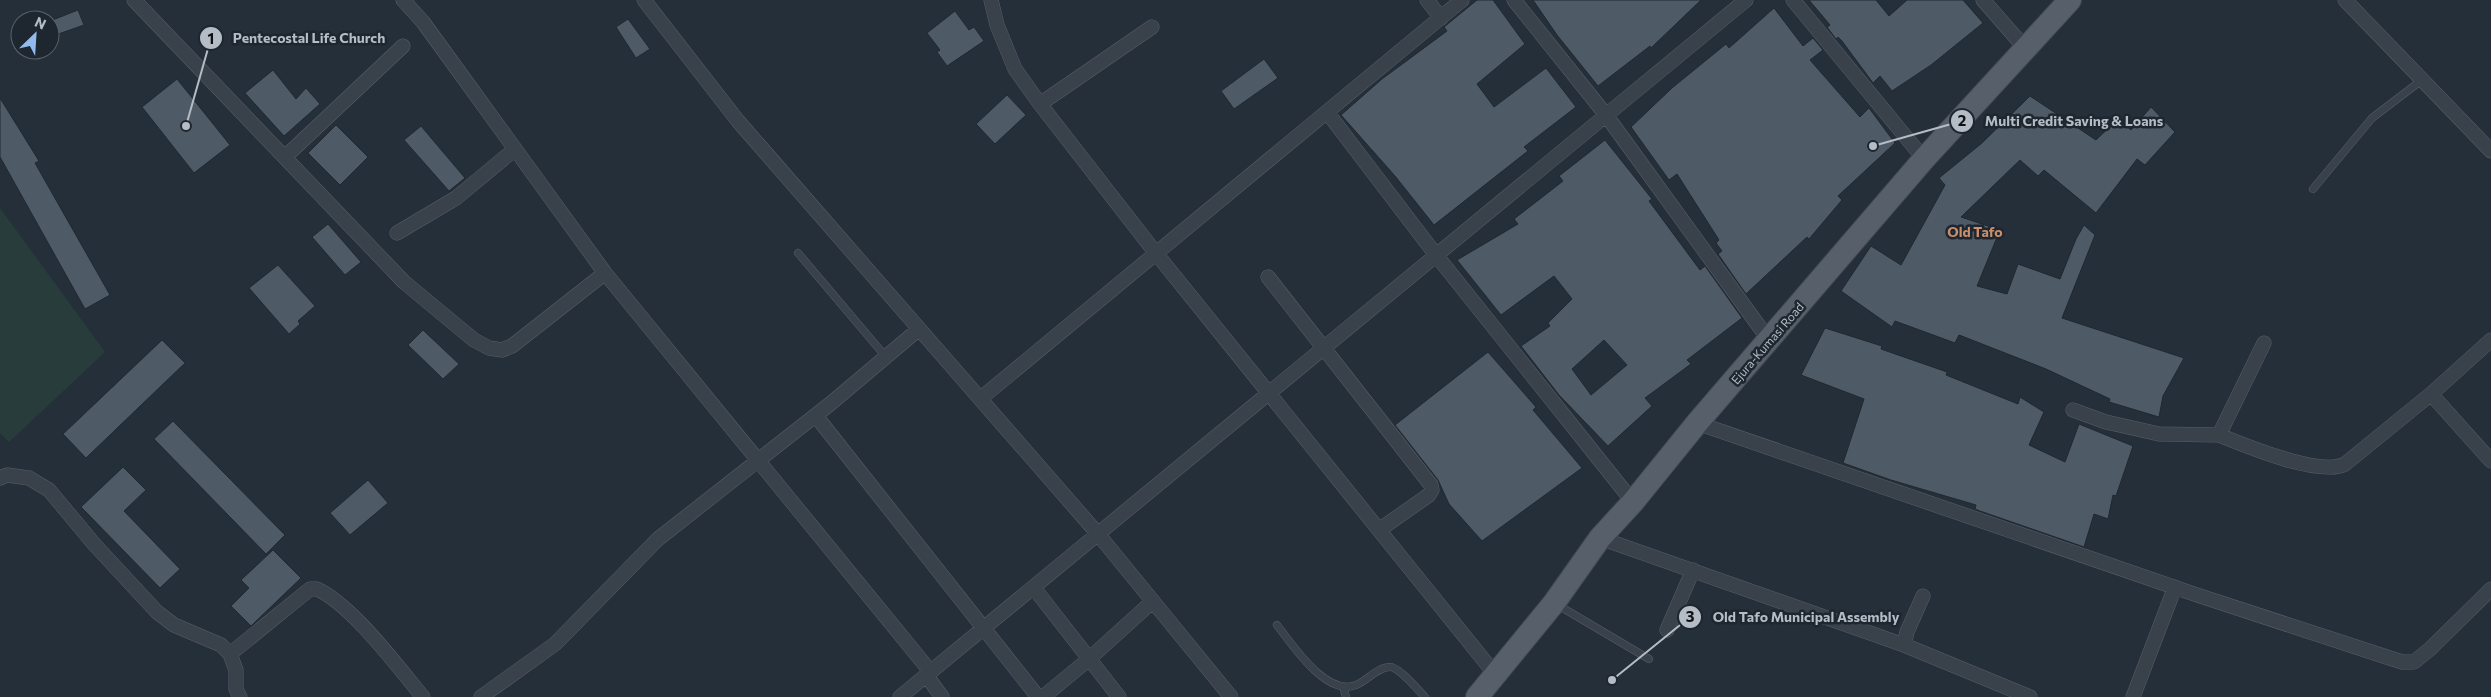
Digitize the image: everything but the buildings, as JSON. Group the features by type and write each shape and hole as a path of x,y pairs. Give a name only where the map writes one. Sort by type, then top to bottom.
{"main road":[{"name":"Ejura-Kumasi Road","path":"1477,697 1554,603 1600,538 1633,502 1697,423 1924,159 2070,0"}],"street":[{"path":"134,0 404,282 474,340 489,348 502,350 512,346 605,273"},
{"path":"403,0 422,22 605,273 928,673 942,697"},
{"path":"644,0 738,122 1098,534 1232,697"},
{"path":"990,0 997,25 1015,69 1040,104 1155,252 1495,674"},
{"path":"1426,0 1441,18"},
{"path":"980,399 1155,252 1328,112 1462,0"},
{"path":"1514,0 1606,115 1769,340"},
{"path":"900,697 1746,0"},
{"path":"1793,0 1924,159"},
{"path":"1983,0 2024,48"},
{"path":"2345,0 2491,151"},
{"path":"1040,104 1152,27"},
{"path":"285,157 403,46"},
{"path":"1328,112 1436,255 1633,502"},
{"path":"397,233 456,198 515,149"},
{"path":"1268,277 1325,347 1431,485 1432,490 1429,495 1380,530"},
{"path":"481,697 556,644 658,539 816,416 919,329"},
{"path":"2073,410 2106,422 2159,434 2219,435 2306,465 2337,468 2431,394 2491,340"},
{"path":"2219,435 2264,343"},
{"path":"2431,394 2491,461"},
{"path":"816,416 1038,697"},
{"path":"1697,423 2175,587 2402,662 2414,662 2430,649 2491,589"},
{"path":"0,478 7,475 29,478 49,490 94,544 158,612 174,624 221,646 230,654 236,670 236,689 240,697"},
{"path":"1600,538 1904,645 2030,697"},
{"path":"1667,630 1692,570"},
{"path":"2133,697 2175,587"},
{"path":"1034,588 1119,697"},
{"path":"230,654 310,589 318,589 342,606 388,654 423,697"},
{"path":"1904,645 1906,632 1923,596"},
{"path":"1043,697 1089,659 1153,601"}],"lane":[{"path":"2313,189 2372,118 2422,80"},
{"path":"798,253 886,357"},
{"path":"1554,603 1649,659"},
{"path":"1277,625 1316,674 1343,686 1355,686 1391,667 1397,669 1424,697"},
{"path":"1343,686 1346,697"}],"green space":[{"path":"0,208 105,352 9,442 0,433"}],"place":[{"name":"Pentecostal Life Church","path":"186,126"},
{"name":"Multi Credit Saving & Loans","path":"1873,146"},
{"name":"Old Tafo Municipal Assembly","path":"1612,680"}],"district":[{"name":"Old Tafo","path":"1975,231"}]}
